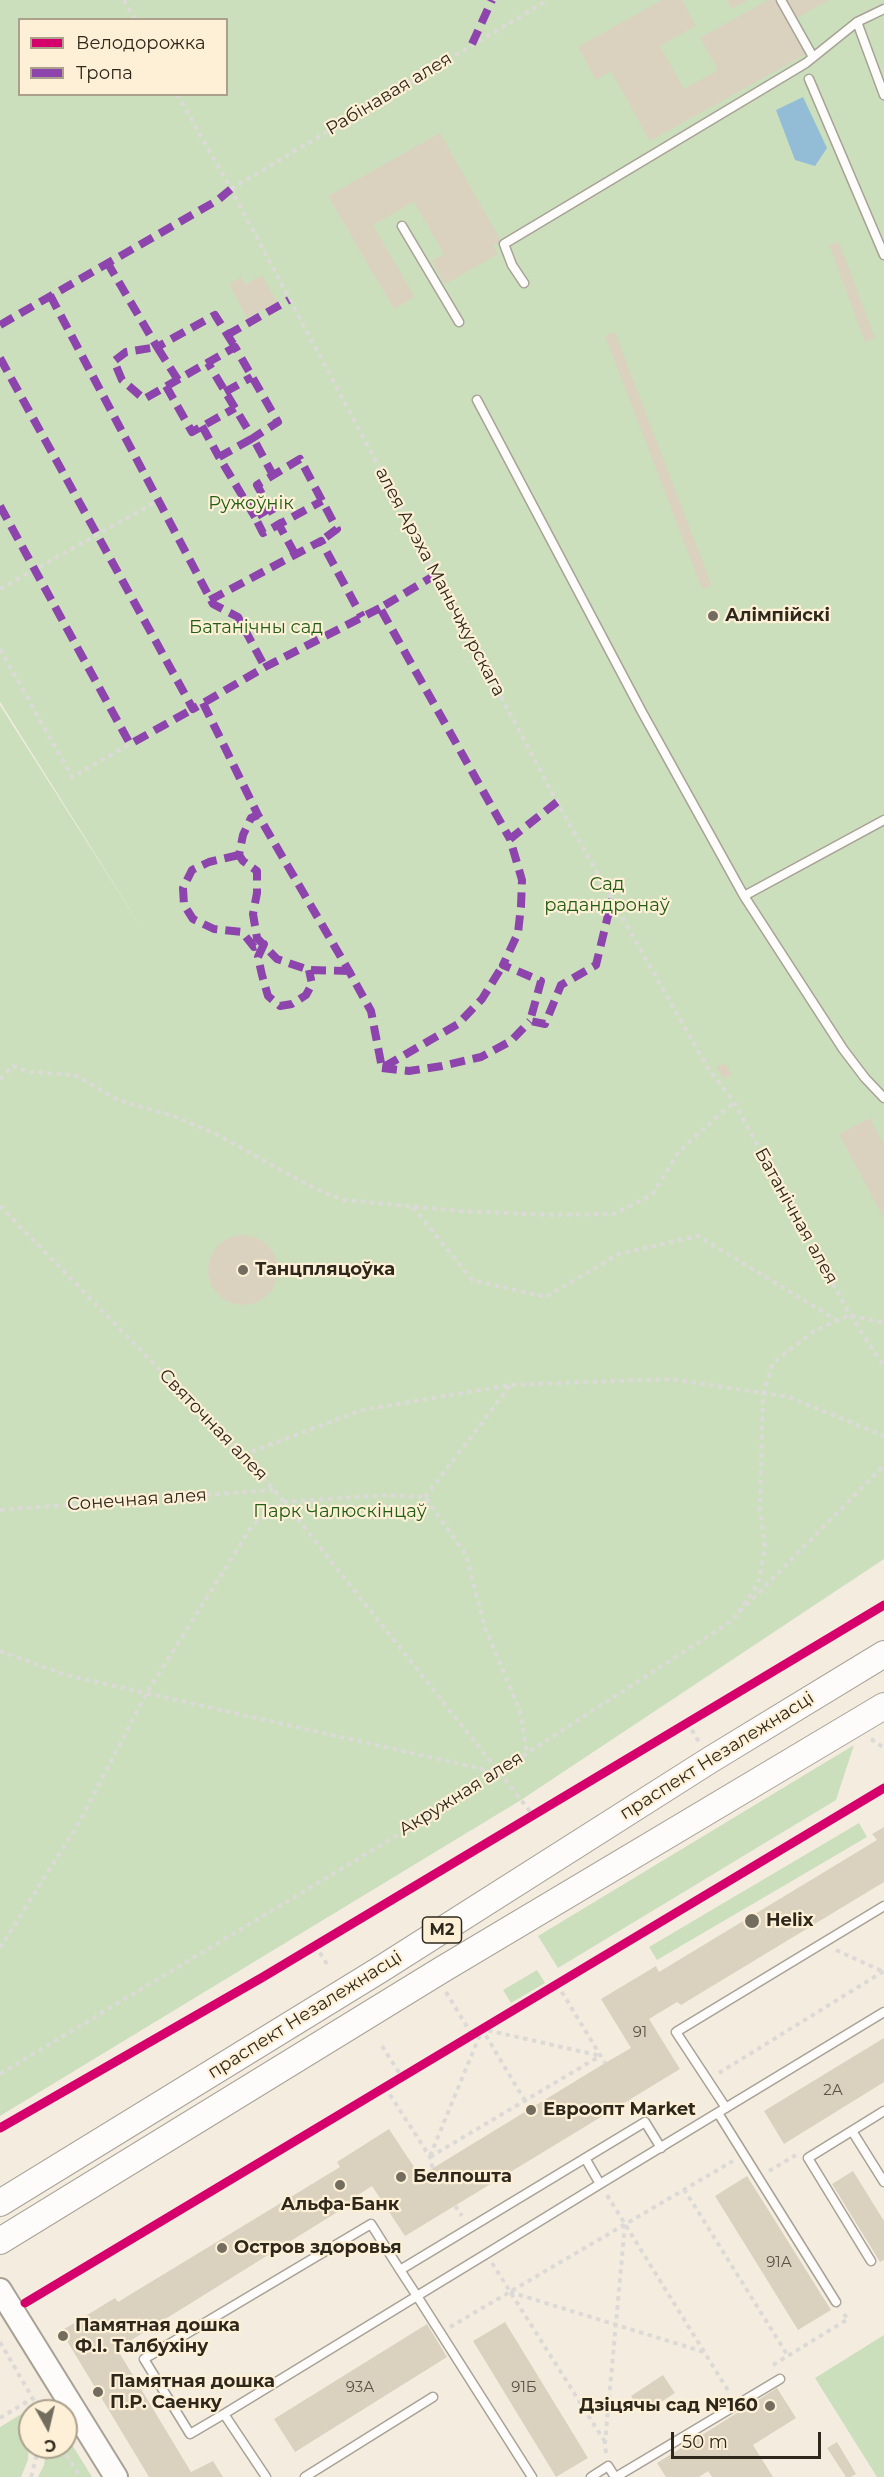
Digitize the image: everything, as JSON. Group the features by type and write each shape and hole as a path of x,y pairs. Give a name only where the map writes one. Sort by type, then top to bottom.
{"main road":[{"name":"праспект Незалежнасці","path":"0,2203 381,1968 710,1760 884,1655"},
{"name":"праспект Незалежнасці","path":"0,2241 442,1969 884,1706"},
{"path":"0,2290 116,2477"}],"lane":[{"path":"781,0 813,57"},
{"path":"524,284 512,265 504,244 813,57 857,22 884,9"},
{"path":"857,22 884,96"},
{"path":"809,79 884,255"},
{"path":"402,226 459,322"},
{"path":"477,400 642,712 744,896 843,1049 884,1098"},
{"path":"744,896 884,820"},
{"path":"836,2302 744,2154 708,2080 676,2032 884,1906"},
{"path":"532,2477 440,2332 417,2296 400,2270 371,2224 144,2359 190,2434 224,2414 417,2296 486,2254 600,2184 884,2012"},
{"path":"871,2261 808,2158 884,2111"},
{"path":"400,2270 645,2122 661,2148"},
{"path":"852,2131 884,2182"},
{"path":"585,2158 600,2184"},
{"path":"591,2477 608,2466 616,2477 780,2379"},
{"path":"305,2477 433,2397"},
{"path":"224,2414 266,2477"}],"path":[{"path":"124,0 134,18"},
{"path":"0,590 159,500"},
{"path":"0,649 72,777 130,744"},
{"path":"0,1079 13,1065 29,1072 75,1075 118,1100 173,1116 216,1134 315,1190 344,1200 413,1207 553,1215 613,1214 652,1195 680,1150 734,1102"},
{"path":"413,1207 472,1280 546,1297 619,1254 698,1236 838,1321"},
{"path":"730,1622 758,1584 765,1548 760,1508 763,1393 773,1363 814,1331 850,1315 884,1323"},
{"path":"243,1455 362,1410 510,1385 670,1378 789,1397 884,1436"},
{"path":"424,1497 510,1385"},
{"path":"0,1948 80,1821 146,1694 252,1526 284,1502 387,1495 424,1497"},
{"path":"424,1497 466,1555 485,1628 520,1711 527,1753"},
{"path":"0,1652 66,1675 501,1773"},
{"path":"687,1722 696,1738"},
{"path":"871,1739 884,1748"},
{"path":"0,2128 625,1761"},
{"path":"25,2303 884,1788"},
{"path":"822,1944 883,1972"},
{"path":"315,1945 327,1964"},
{"path":"708,2080 883,1972"},
{"path":"557,1984 606,2064"},
{"path":"452,2001 472,2035"},
{"path":"482,2029 601,2056"},
{"path":"482,2029 525,2101"},
{"path":"430,2157 482,2029"},
{"path":"382,2046 402,2077"},
{"path":"430,2157 601,2056"},
{"path":"385,2087 430,2157 433,2169"},
{"path":"440,2332 744,2154"},
{"path":"600,2184 729,2392"},
{"path":"684,2189 788,2356"},
{"path":"455,2206 470,2228"},
{"path":"486,2254 605,2443 625,2224"},
{"path":"510,2292 704,2353"},
{"path":"0,2342 33,2398 0,2418"},
{"path":"0,2354 5,2350"},
{"path":"32,2477 36,2459"},
{"path":"69,2459 80,2477"}],"green space":[{"path":"0,0 884,0 884,1559 521,1800 0,2116 0,705 146,935 0,702"},
{"path":"854,1745 836,1800 558,1968 538,1936"},
{"path":"859,1823 867,1837 657,1960 649,1947"},
{"path":"537,1970 545,1983 511,2003 503,1990"},
{"path":"884,2335 884,2477 877,2477 815,2378"},
{"path":"18,2416 18,2459 28,2459 21,2477 0,2477 0,2427"},
{"path":"78,2454 92,2477 38,2477 45,2459 78,2459"}],"water":[{"path":"803,97 827,148 815,166 795,160 776,110"}],"building":[{"path":"662,0 682,0 696,26 660,46 684,89 718,70 700,38 768,0 776,0 806,54 650,141 611,71 596,80 578,47"},
{"path":"727,0 748,0 732,9"},
{"path":"786,0 829,0 797,18"},
{"path":"440,133 501,241 493,246 498,254 445,284 432,261 444,254 414,202 373,225 415,297 394,309 328,196"},
{"path":"839,242 875,338 865,342 829,245"},
{"path":"262,275 277,302 247,318 229,284 241,277 245,285"},
{"path":"615,332 712,586 702,589 605,336"},
{"path":"724,1063 732,1074 724,1079 716,1068"},
{"path":"870,1118 884,1145 884,1219 839,1134"},
{"name":"Танцпляцоўка","path":"243,1235 256,1238 268,1245 275,1257 278,1270 275,1283 268,1295 256,1302 243,1305 230,1302 218,1295 211,1283 208,1270 211,1257 218,1245 230,1238"},
{"path":"884,1827 884,1882 681,2005 677,2002 649,2019 680,2069 405,2236 372,2186 358,2195 360,2198 117,2349 191,2472 213,2461 223,2477 149,2477 61,2331 115,2298 118,2302 340,2167 337,2162 389,2129 420,2176 631,2048 601,1999 656,1966 659,1972 877,1840 872,1834"},
{"path":"884,2038 884,2082 784,2144 764,2111"},
{"path":"853,2171 884,2221 884,2260 880,2262 832,2184"},
{"path":"747,2176 831,2310 798,2330 715,2196"},
{"path":"505,2322 588,2458 556,2477 473,2341"},
{"path":"427,2324 447,2357 295,2452 274,2419"},
{"path":"663,2375 675,2393 643,2414 631,2396"},
{"path":"777,2388 796,2418 753,2445 773,2477 712,2477 708,2471 699,2477 666,2477 657,2463"},
{"path":"837,2442 856,2474 851,2477 846,2477 827,2448"}],"marked path":[{"path":"472,44 492,0"},
{"path":"0,325 218,200 231,189"},
{"path":"107,262 157,347 215,315 235,347"},
{"path":"50,295 213,604 238,617 265,667"},
{"path":"227,335 289,300"},
{"path":"178,380 157,347 126,352 114,361 122,380 144,399 235,347 278,422 253,438 208,363"},
{"path":"0,358 193,709 265,667 380,608"},
{"path":"225,392 252,377"},
{"path":"166,386 192,432 235,408"},
{"path":"202,426 219,457"},
{"path":"255,517 219,457 253,438 273,475"},
{"path":"295,554 257,485 300,459 337,529 321,541"},
{"path":"270,508 255,517 263,533 322,501"},
{"path":"0,506 130,744 193,709"},
{"path":"210,600 321,541 362,617"},
{"path":"437,574 380,608 510,839"},
{"path":"203,703 258,815"},
{"path":"557,802 510,839 522,880 521,906 518,933 503,965 541,981 530,1021 545,1024 561,985 596,965 612,899"},
{"path":"349,971 309,970 277,959 257,938 253,914 257,893 257,871 243,861 239,855 243,835 251,818 258,815 349,971 371,1011 382,1068 458,1024 482,999 503,965"},
{"path":"239,855 209,862 192,870 183,888 184,905 193,919 214,929 242,932 254,947 264,944 258,957 262,975 268,996 280,1006 292,1004 306,995 312,984 309,970"},
{"path":"382,1068 409,1071 481,1057 511,1041 530,1021"}],"cycle path":[{"path":"0,2128 263,1977 884,1605"},
{"path":"25,2303 884,1788"}],"place":[{"name":"Алімпійскі","path":"713,616"},
{"name":"Танцпляцоўка","path":"243,1270"},
{"name":"Helix","path":"752,1921"},
{"name":"Евроопт Market","path":"531,2110"},
{"name":"Белпошта","path":"401,2177"},
{"name":"Альфа-Банк","path":"340,2185"},
{"name":"Остров здоровья","path":"222,2248"},
{"name":"Памятная дошка Ф.І. Талбухіну","path":"63,2336"},
{"name":"Памятная дошка П.Р. Саенку","path":"98,2392"},
{"name":"Дзіцячы сад №160","path":"770,2406"}],"park label":[{"name":"Ружоўнік","path":"251,504"},
{"name":"Батанічны сад","path":"256,628"},
{"name":"Сад радандронаў","path":"607,895"},
{"name":"Парк Чалюскінцаў","path":"340,1512"}]}
